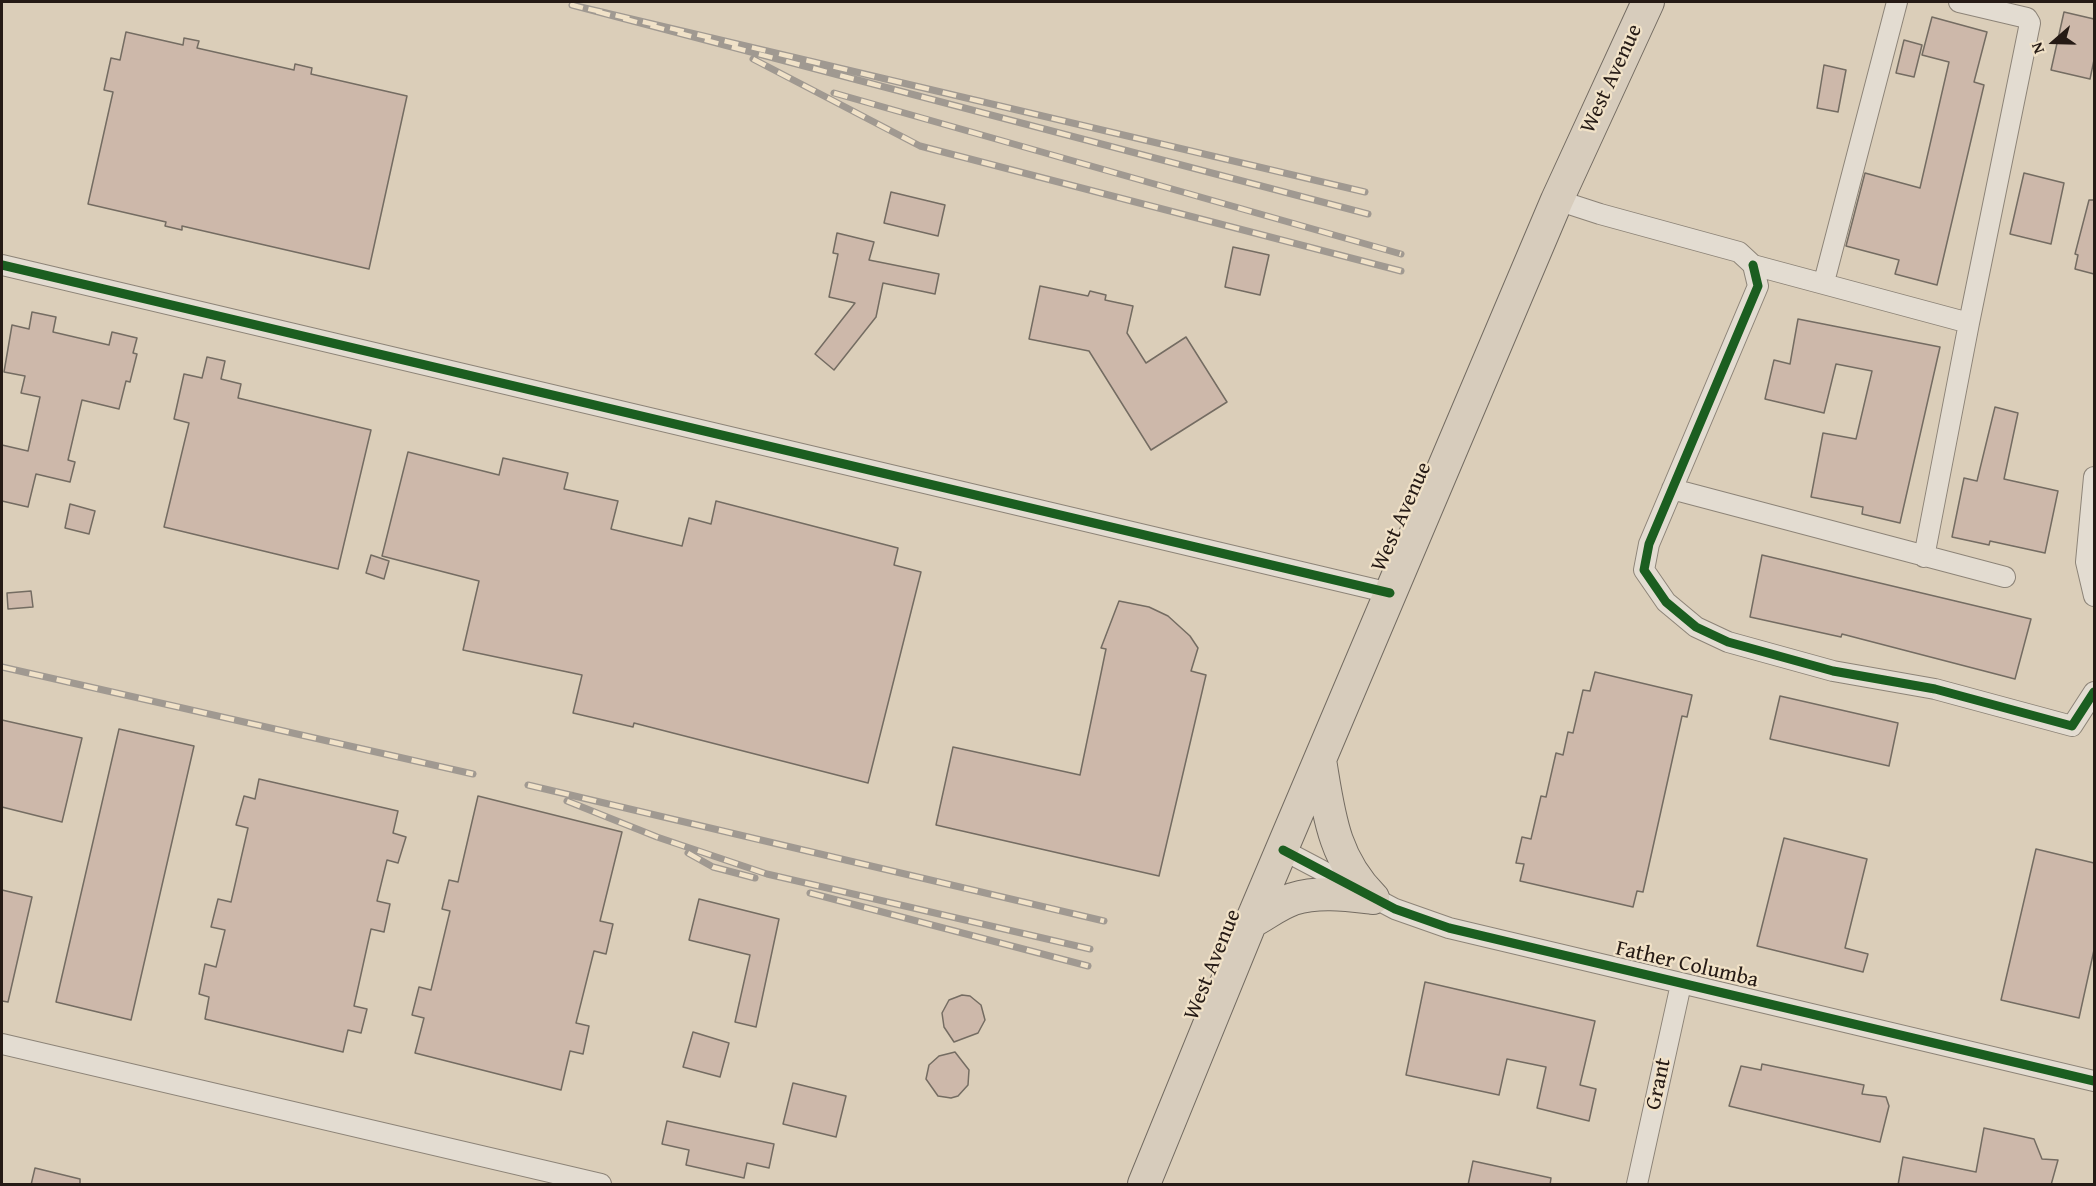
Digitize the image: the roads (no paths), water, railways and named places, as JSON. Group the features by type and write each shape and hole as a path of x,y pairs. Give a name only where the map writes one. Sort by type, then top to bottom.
{"main road":[{"name":"West Avenue","path":"1144,1185 1251,922 1473,403 1557,200 1648,2"},
{"path":"1320,760 1337,845 1348,868 1373,898"},
{"path":"1251,922 1292,899 1307,896 1342,894 1373,898"}],"street":[{"path":"1824,282 1897,2"},
{"path":"1924,557 2030,22 2027,18 1959,2"},
{"path":"1557,200 1739,252 1753,265 1824,282 1969,323"},
{"path":"2,265 1390,593"},
{"path":"1753,265 1758,286 1649,544 1644,570 1666,602 1696,627 1728,642 1833,671 1935,689 2072,726 2094,692"},
{"path":"2094,477 2086,562 2094,596"},
{"path":"1672,489 2005,577"},
{"name":"Father Columba","path":"1283,850 1373,898 1419,919 1449,928 2094,1081"},
{"name":"Grant","path":"1637,1185 1682,984"},
{"path":"2,1044 601,1185"}],"railway":[{"path":"1365,192 572,5 1368,214"},
{"path":"753,59 920,146 1401,271"},
{"path":"834,93 1401,254"},
{"path":"2,667 473,774"},
{"path":"528,785 1104,921"},
{"path":"567,801 657,837 767,874 1090,949"},
{"path":"688,853 713,867 755,878"},
{"path":"810,893 1088,966"}]}
